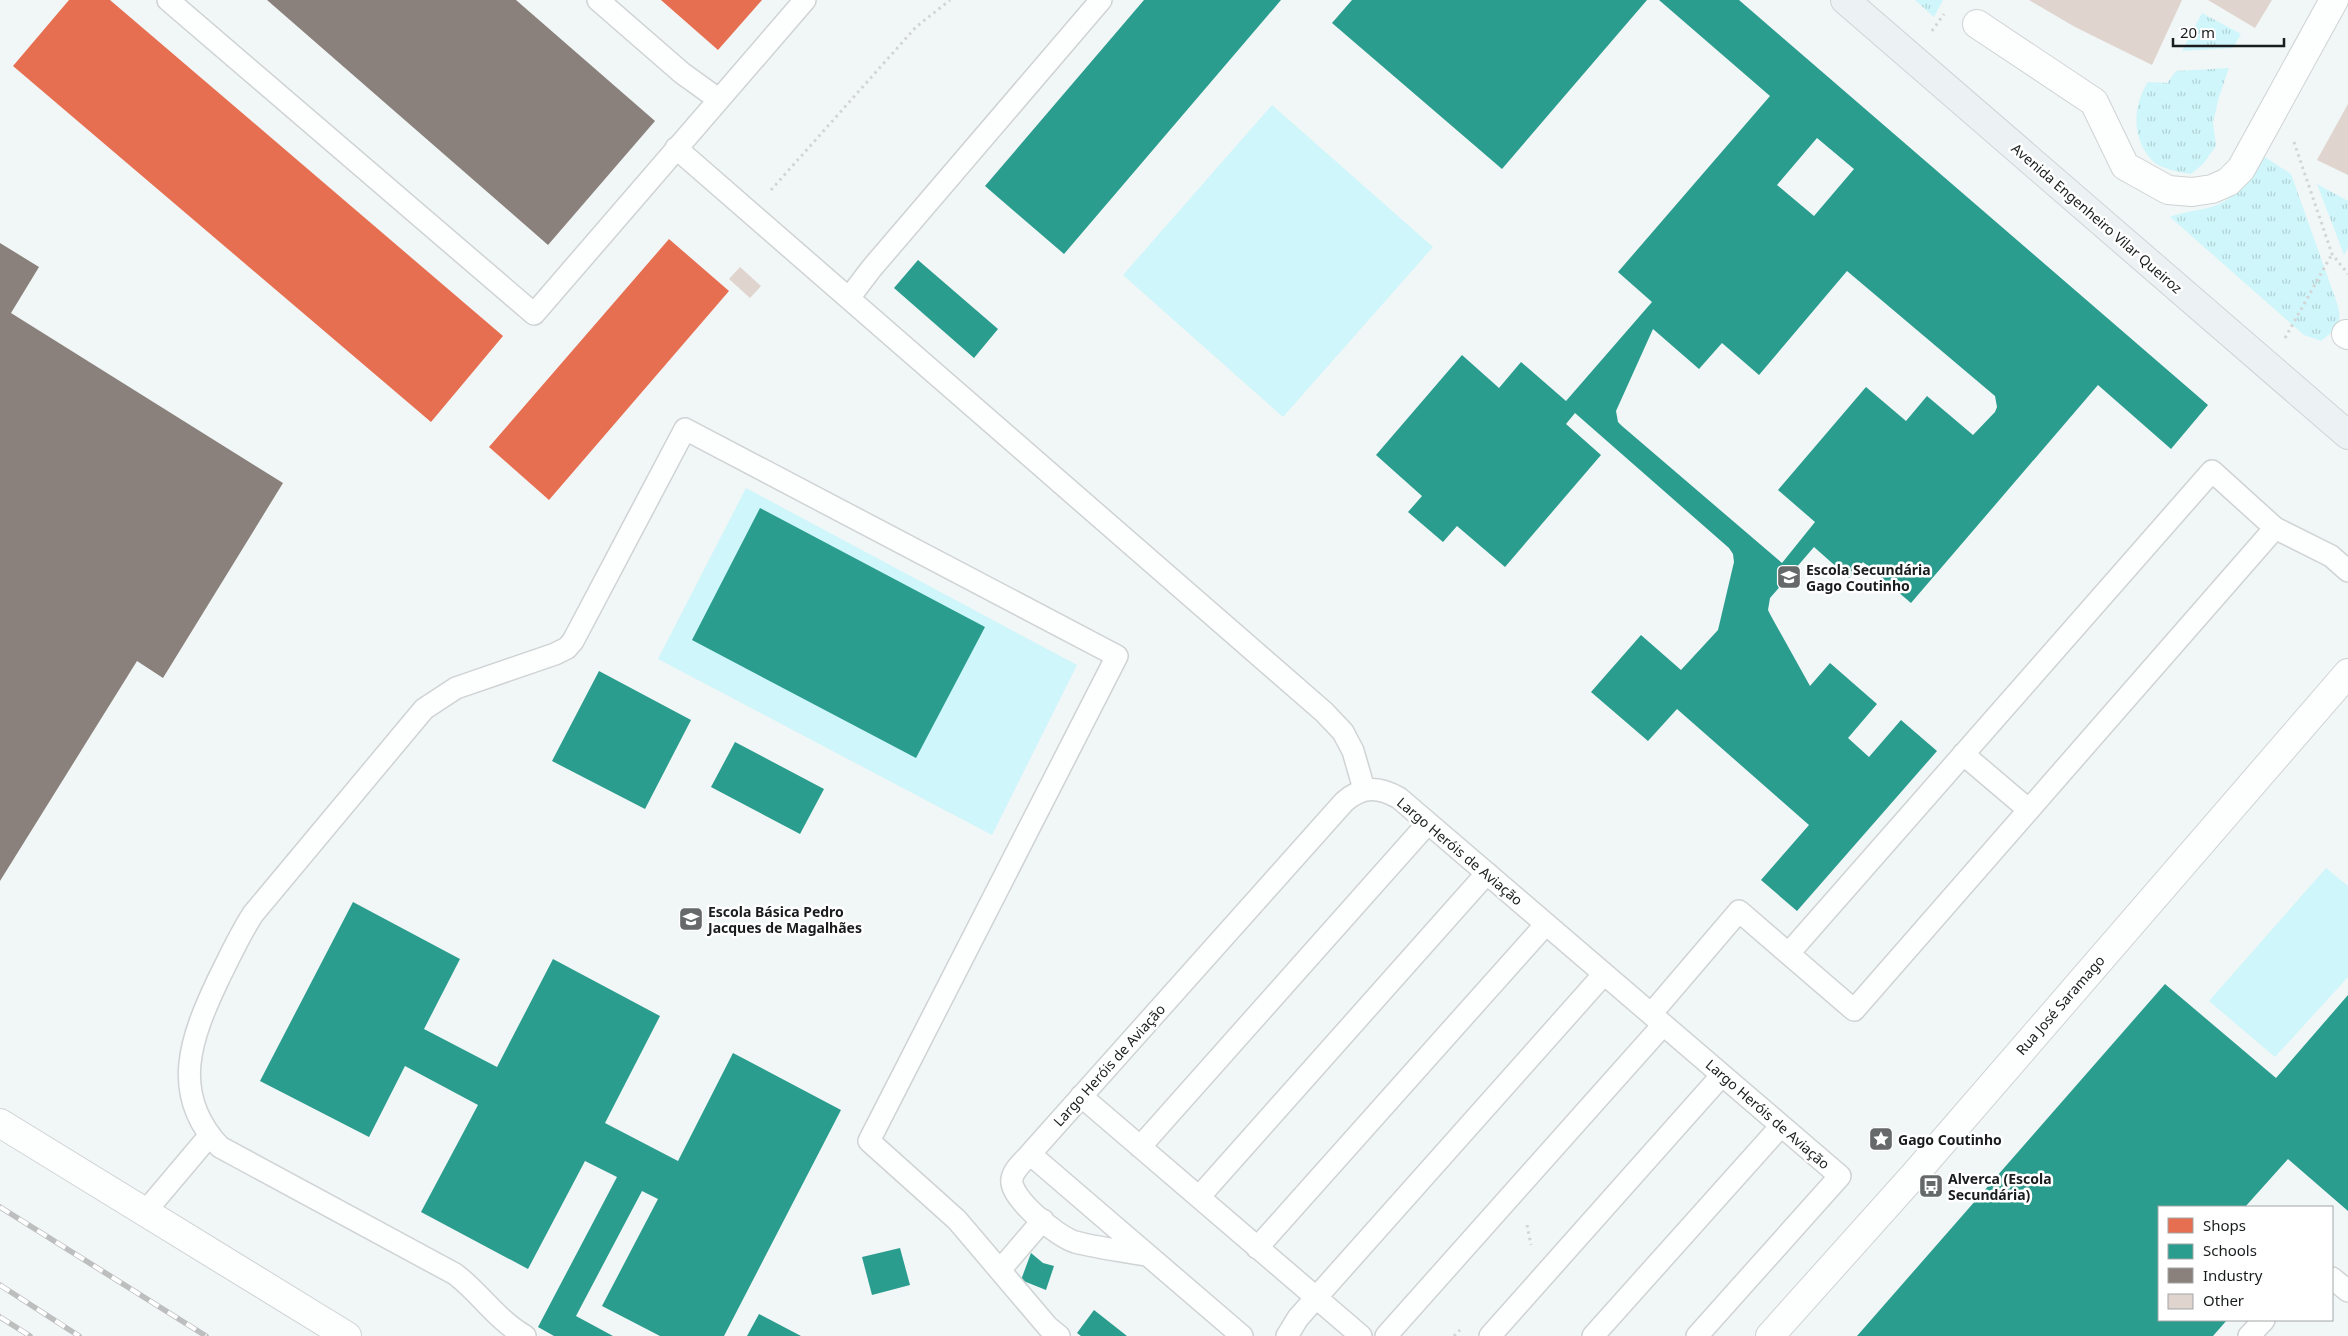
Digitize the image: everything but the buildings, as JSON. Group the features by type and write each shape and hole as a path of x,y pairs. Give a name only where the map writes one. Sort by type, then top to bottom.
{"main road":[{"name":"Avenida Engenheiro Vilar Queiroz","path":"1845,0 2348,435"}],"street":[{"path":"1977,24 2094,102 2125,166 2168,190 2192,192 2212,189 2228,182 2241,169 2334,0"},
{"name":"Rua José Saramago","path":"1770,1336 1915,1174 2348,673"},
{"path":"0,1122 347,1336"}],"lane":[{"path":"168,0 534,314 805,0"},
{"path":"598,0 682,73 718,99"},
{"path":"849,298 871,269 1101,0"},
{"path":"676,148 1324,712 1343,732 1353,751 1364,789"},
{"path":"525,1336 502,1320 469,1285 455,1274 220,1147 198,1118 192,1101 189,1076 190,1055 203,1012 244,927 424,709 456,688 567,648 573,641 685,429 1117,656 869,1141 957,1220 1048,1327 1060,1336"},
{"path":"1789,953 2212,470 2275,528 2332,556 2348,571"},
{"path":"1386,1336 1657,1019 1739,911 1854,1010 2275,528"},
{"path":"1964,754 2029,810"},
{"name":"Largo Heróis de Aviação","path":"1043,1220 1018,1199 1012,1190 1012,1179 1016,1170 1344,802 1353,793 1364,789 1376,788 1388,791 1399,798 1840,1176 1697,1336"},
{"path":"1140,1147 1428,823"},
{"path":"1199,1197 1487,874"},
{"path":"1258,1248 1546,924"},
{"path":"1287,1336 1298,1318 1604,974"},
{"path":"1490,1336 1722,1075"},
{"path":"1081,1096 1361,1336"},
{"path":"1593,1336 1781,1126"},
{"path":"145,1212 210,1135"},
{"path":"1030,1154 1242,1336"},
{"path":"1000,1270 1043,1220 1061,1236 1074,1241 1148,1255"},
{"path":"2333,1279 2348,1291"},
{"path":"2250,1336 2263,1321"}],"path":[{"path":"751,213 786,171 916,27 950,0"},
{"path":"1930,34 1948,7"},
{"path":"2265,127 2294,140 2332,254 2348,274"},
{"path":"2283,341 2332,254"},
{"path":"1532,1218 1526,1226 1533,1250"},
{"path":"1454,1336 1461,1329"}],"green space":[{"path":"1915,0 1943,0 1934,17"},
{"path":"2202,13 2241,34 2233,48 2182,51"},
{"path":"2229,68 2213,122 2216,146 2203,164 2191,174 2170,170 2151,159 2140,141 2136,121 2139,101 2148,82 2167,83 2176,71"},
{"path":"1272,105 1433,247 1283,417 1123,275"},
{"path":"2263,156 2291,174 2337,303 2339,310 2338,325 2332,333 2321,341 2304,335 2170,217 2218,205 2234,195 2253,173"},
{"path":"2317,184 2348,201 2348,248 2344,255"},
{"path":"746,488 1077,665 992,835 658,659"},
{"path":"2326,868 2348,886 2348,977 2275,1057 2209,1001"}],"railway":[{"path":"0,1207 206,1336"},
{"path":"0,1285 79,1336"},
{"path":"0,1317 30,1336"}],"place":[{"name":"Escola Secundária Gago Coutinho","path":"1789,577"},
{"name":"Escola Básica Pedro Jacques de Magalhães","path":"691,919"},
{"name":"Gago Coutinho","path":"1881,1139"},
{"name":"Alverca (Escola Secundária)","path":"1931,1186"}]}
